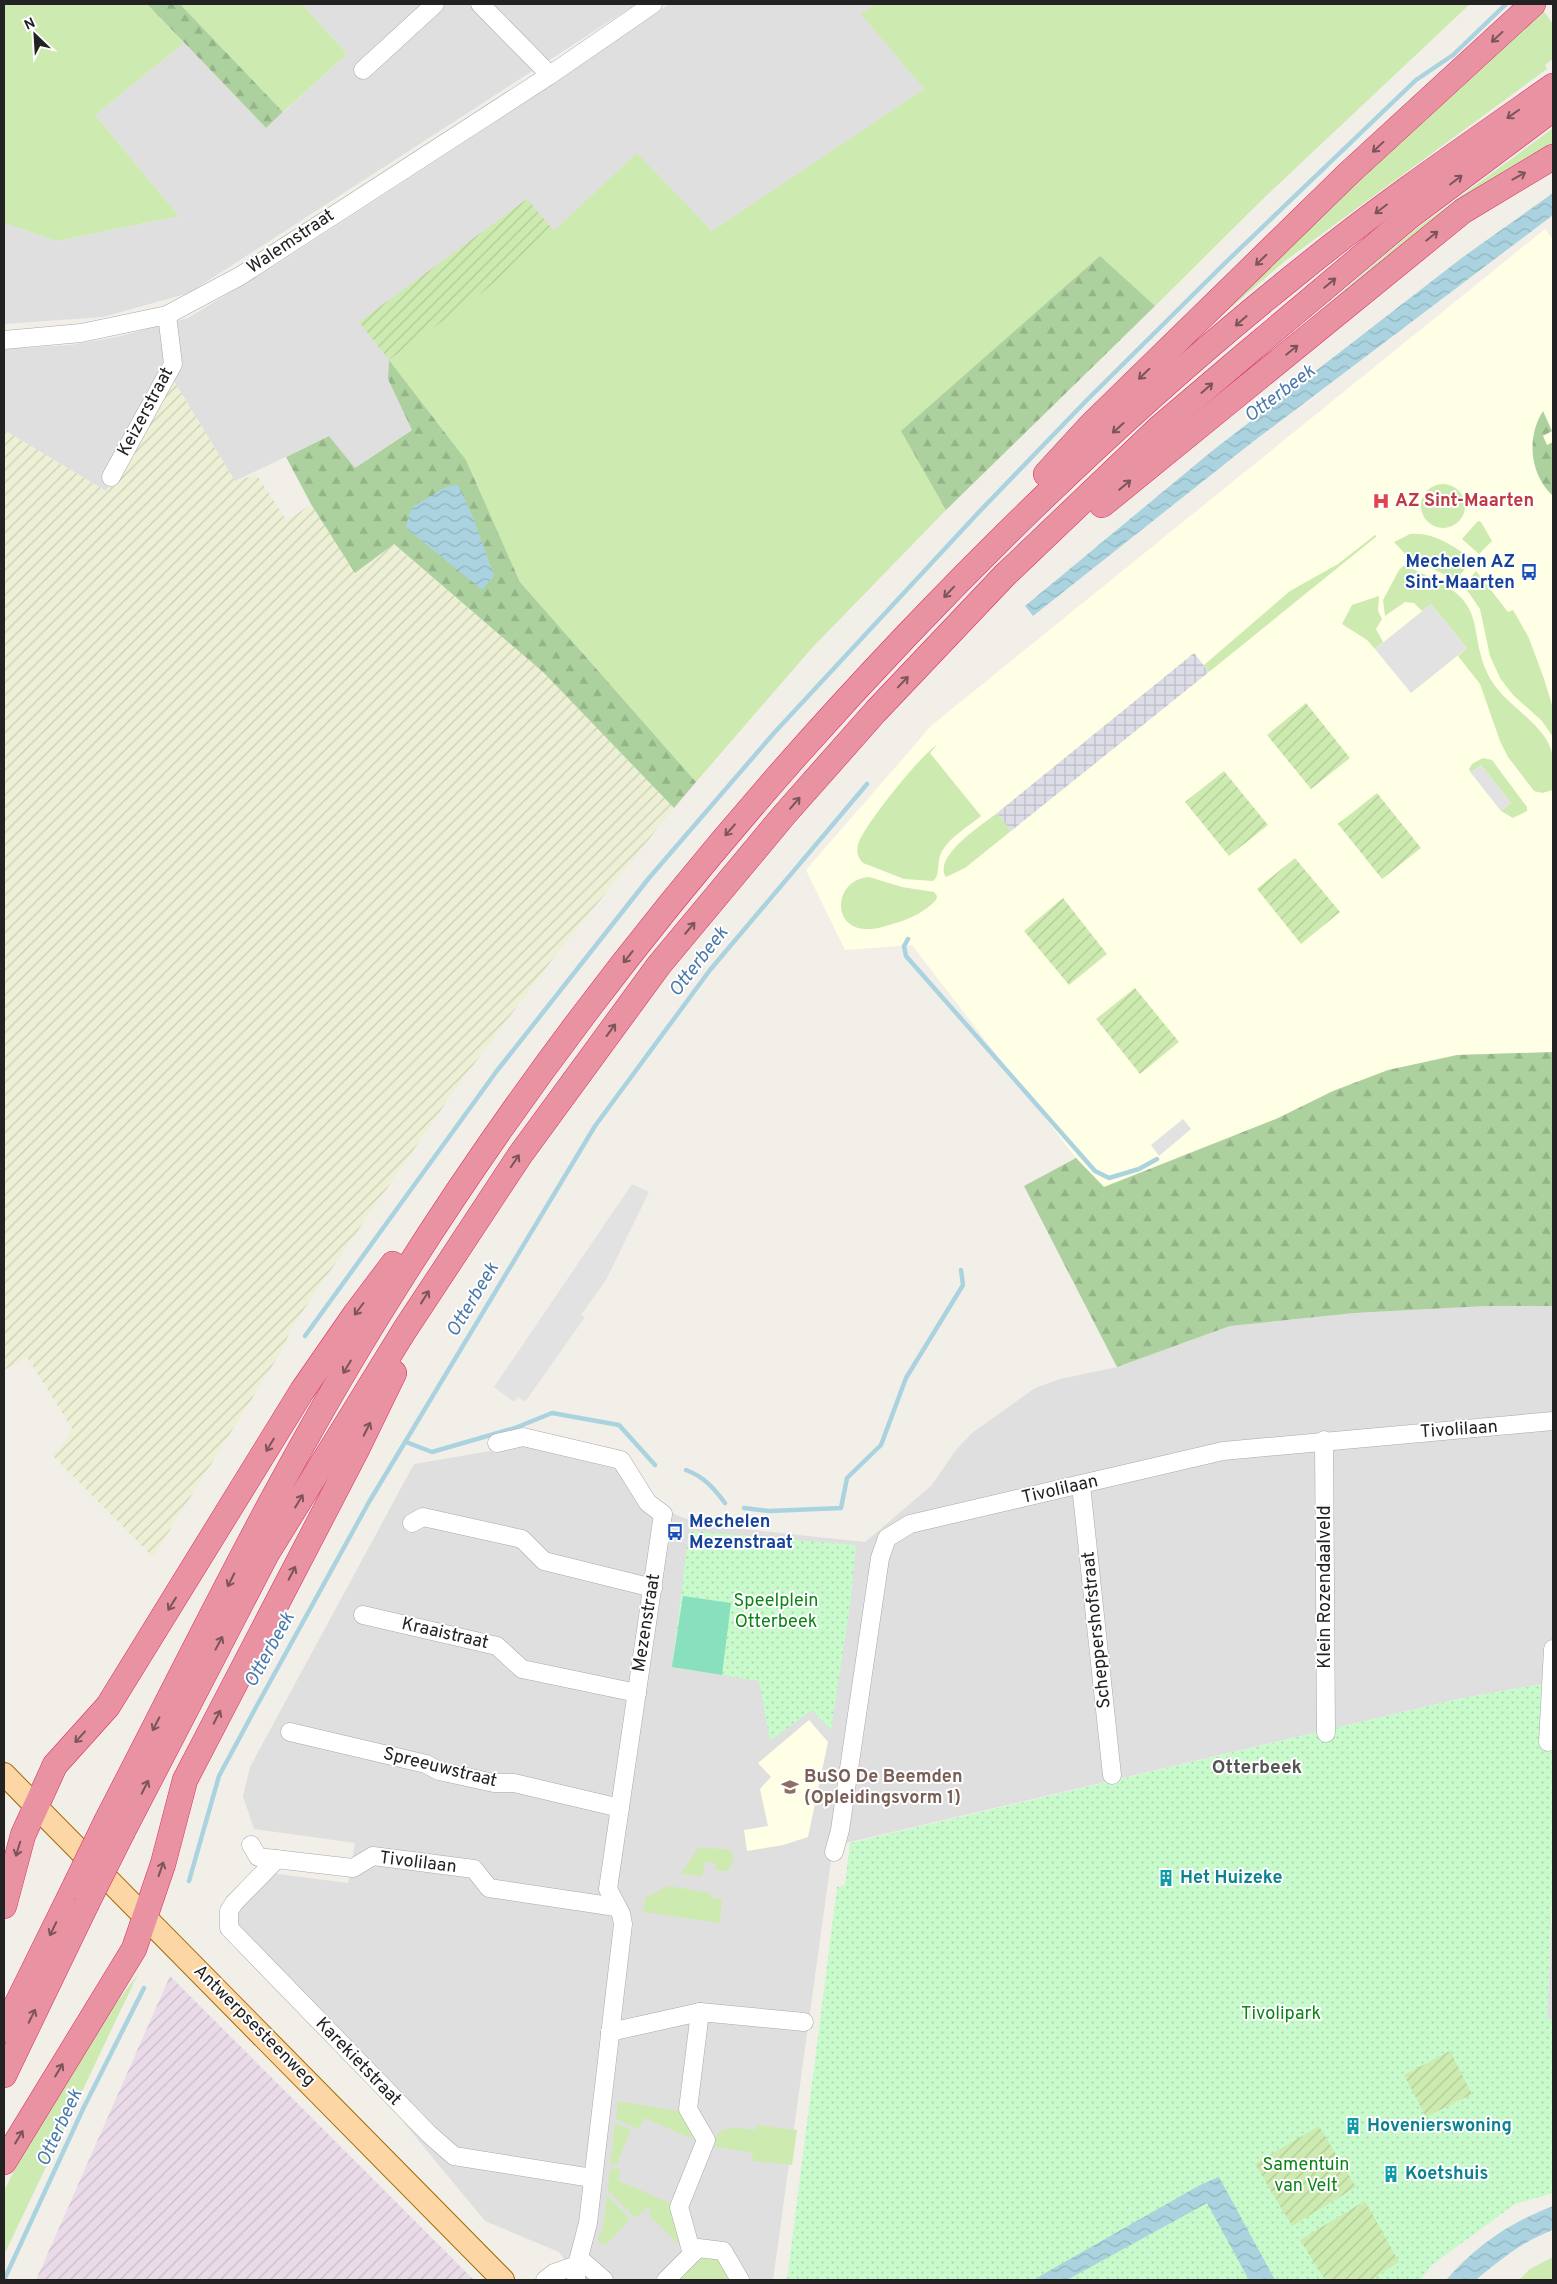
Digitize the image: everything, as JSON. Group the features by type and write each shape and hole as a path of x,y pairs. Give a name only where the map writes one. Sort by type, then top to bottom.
{"highway":[{"path":"983,557 1000,523 1091,425 1349,174 1533,4"},
{"path":"4,2030 80,1895 302,1444 380,1312 448,1207 542,1072 608,982 721,840 831,715 983,557 1096,448 1294,276 1385,206 1553,86"},
{"path":"115,1825 266,1555 443,1268 520,1155 659,965 784,815 863,726 1004,576 1160,428 1410,216 1553,109"},
{"path":"1004,576 1025,571 1123,486 1463,211 1553,157"},
{"path":"4,1906 22,1835 55,1765 108,1706 302,1391 356,1313 424,1224 448,1207"},
{"path":"4,2162 134,1949 163,1864 185,1780 393,1377 399,1338"},
{"path":"4,2076 80,1895"}],"main road":[{"name":"Antwerpsesteenweg","path":"4,1774 36,1804 503,2280"}],"street":[{"path":"363,70 435,4"},
{"path":"480,4 550,75"},
{"name":"Walemstraat","path":"4,340 81,333 167,315 240,276 550,75 653,4"},
{"name":"Keizerstraat","path":"111,477 173,364 167,315"},
{"name":"Tivolilaan","path":"834,1852 840,1830 880,1558 887,1538 910,1524 1223,1451 1324,1440 1513,1426 1553,1421"},
{"name":"Mezenstraat","path":"497,1443 523,1437 621,1460 648,1503 663,1514 608,1888 621,1914 623,1924 610,2032"},
{"name":"Klein Rozendaalveld","path":"1324,1440 1326,1733"},
{"name":"Scheppershofstraat","path":"1081,1485 1112,1775"},
{"path":"412,1523 423,1517 522,1539 544,1560 653,1588"},
{"name":"Kraaistraat","path":"364,1615 497,1646 522,1669 637,1692"},
{"path":"1548,1742 1553,1649"},
{"name":"Spreeuwstraat","path":"290,1732 426,1764 439,1771 494,1783 514,1783 620,1808"},
{"name":"Tivolilaan","path":"251,1845 258,1857 353,1868 373,1856 474,1869 489,1888 616,1907"},
{"name":"Karekietstraat","path":"277,1859 234,1903 229,1911 229,1928 422,2127 454,2156 592,2178"},
{"path":"577,2268 588,2224 610,2032 700,2012 804,2022"},
{"path":"692,2254 679,2207 706,2140 688,2110 700,2012"},
{"path":"666,2280 698,2248 723,2251 740,2280"},
{"path":"545,2280 554,2273 577,2268 604,2280"}],"shaded area":[{"path":"302,4 636,4 189,293 103,317 4,324 4,223 57,241 179,216 95,115 184,43 266,128 347,54"},
{"path":"669,4 875,4 862,14 924,89 712,231 637,154 509,273 388,379 413,429 355,468 329,436 235,481 174,381 106,491 4,430 4,349 70,345 117,337 188,318 285,259 491,125"},
{"name":"AZ Sint-Maarten","path":"1545,229 1553,240 1553,1052 1457,1055 1333,1091 1276,1119 1104,1187 1076,1158 912,945 845,950 806,870 932,725"},
{"path":"174,381 235,481 257,475 287,521 311,504 355,572 393,544 543,672 674,808 555,956 456,1088 291,1328 284,1347 153,1557 53,1456 73,1430 27,1357 4,1370 4,430 106,491"},
{"path":"1431,604 1467,648 1411,693 1375,649"},
{"path":"1194,653 1209,672 1011,831 997,813"},
{"path":"1481,765 1511,803 1501,811 1471,773"},
{"path":"1183,1119 1191,1129 1159,1156 1151,1145"},
{"path":"632,1184 649,1192 606,1280 581,1315 585,1317 525,1402 518,1397 514,1402 494,1387"},
{"path":"1486,1306 1553,1306 1553,1682 1458,1699 833,1846 773,2280 579,2280 559,2252 485,2221 300,1997 241,1936 232,1916 270,1873 348,1883 355,1843 254,1829 243,1796 250,1767 414,1464 521,1446 621,1470 676,1515 704,1525 865,1542 931,1486 956,1450 972,1433 1035,1388 1060,1379 1117,1367 1230,1326 1355,1313"},
{"name":"BuSO De Beemden (Opleidingsvorm 1)","path":"809,1720 828,1742 808,1837 783,1845 747,1851 744,1830 768,1826 760,1789 771,1777 758,1763"},
{"path":"1553,1894 1553,2020 1547,2019"},
{"path":"170,1976 474,2280 36,2280"}],"green space":[{"path":"4,4 147,4 184,43 95,115 179,216 57,241 4,223"},
{"path":"147,4 180,4 283,112 266,128"},
{"path":"180,4 302,4 347,54 283,112"},
{"path":"875,4 1470,4 1267,195 1155,306 1100,257 902,431 946,510 811,649 696,782 520,582 466,460 389,360 509,273 637,153 712,231 924,89 861,14"},
{"path":"1543,10 1553,24 1553,59 1545,65 1547,69 1285,261 1162,367 1349,188"},
{"path":"1553,128 1553,145 1176,434 1412,232"},
{"path":"527,199 554,231 509,273 389,360 359,322"},
{"path":"1100,256 1155,306 946,510 901,431"},
{"path":"389,360 466,460 520,582 696,782 674,808 543,672 394,544 355,573 311,504 286,457 329,436 355,468 412,430 388,379"},
{"path":"1543,411 1552,431 1543,436 1547,445 1553,442 1553,496 1539,478 1533,455 1534,432"},
{"path":"1447,484 1459,490 1464,497 1464,515 1459,522 1452,527 1439,528 1427,522 1422,515 1421,502 1427,490 1434,485"},
{"path":"1478,521 1481,522 1492,541 1479,554 1462,539"},
{"path":"1410,534 1427,535 1444,541 1473,560 1458,577 1453,579 1407,556 1394,542"},
{"path":"1375,535 1377,536 1209,672 1204,665 1290,591 1338,564"},
{"path":"1403,566 1417,571 1450,589 1463,600 1470,611 1480,651 1493,683 1508,701 1536,726 1549,745 1554,760 1553,790 1542,793 1534,791 1508,757 1500,741 1480,684 1458,656 1467,648 1431,604 1422,611 1414,603 1405,602 1385,616 1383,600"},
{"path":"1476,571 1508,612 1513,610 1529,638 1553,708 1553,737 1542,721 1513,695 1500,678 1490,656 1480,609 1464,586"},
{"path":"1379,596 1378,611 1382,619 1376,629 1383,642 1375,649 1367,640 1342,624 1352,605"},
{"path":"1306,703 1350,758 1311,789 1267,735"},
{"path":"937,745 930,753 981,816 945,846 940,855 937,875 933,881 904,879 863,863 858,855 857,848 869,824 906,776"},
{"path":"1483,758 1492,760 1527,807 1527,811 1513,818 1501,811 1511,803 1481,765 1471,773 1469,769 1472,764"},
{"path":"1224,771 1268,825 1229,856 1185,802"},
{"path":"1377,793 1421,848 1382,879 1338,824"},
{"path":"997,813 1011,831 965,868 946,877 944,869 946,860 952,851"},
{"path":"1295,858 1340,912 1301,944 1257,889"},
{"path":"869,877 902,887 934,892 937,896 936,900 923,911 901,921 873,929 854,927 842,913 843,895 849,886 857,880"},
{"path":"1063,898 1107,954 1069,985 1024,931"},
{"path":"1135,988 1179,1042 1140,1074 1096,1019"},
{"path":"1553,1052 1553,1306 1486,1306 1355,1313 1230,1326 1117,1367 1024,1186 1076,1158 1104,1187 1276,1119 1333,1091 1388,1070 1457,1055"},
{"name":"Speelplein Otterbeek","path":"689,1531 856,1545 850,1606 831,1730 812,1710 770,1741 759,1681 672,1667"},
{"path":"683,1596 731,1603 722,1675 672,1667"},
{"name":"Tivolipark","path":"1553,1682 1553,1876 1547,2019 1553,2020 1553,2193 1515,2204 1432,2265 1420,2280 787,2280 837,1887 845,1885 850,1843 1458,1699"},
{"path":"699,1847 732,1850 733,1861 728,1871 715,1870 716,1863 705,1862 702,1876 681,1874"},
{"path":"668,1886 711,1893 710,1898 722,1899 720,1923 643,1912 645,1898"},
{"path":"138,1974 4,2255 4,2191 38,2122 75,2059"},
{"path":"1450,2051 1472,2094 1426,2117 1404,2075"},
{"path":"618,2101 679,2111 698,2137 686,2136 644,2118 639,2129 616,2119"},
{"path":"615,2123 631,2129 617,2164 610,2165"},
{"path":"757,2125 797,2130 792,2165 752,2161 753,2153 713,2146 718,2134 723,2130 735,2128 755,2130"},
{"name":"Samentuin van Velt","path":"1319,2126 1356,2187 1292,2226 1255,2164"},
{"path":"621,2168 618,2180 672,2204 683,2249 649,2215 651,2212 647,2207 636,2218 608,2190 610,2169"},
{"path":"607,2195 630,2219 606,2245 598,2242 599,2234 602,2234"},
{"path":"1365,2201 1399,2262 1371,2280 1325,2280 1300,2240"},
{"path":"705,2256 718,2258 731,2280 679,2280"},
{"path":"1553,2257 1553,2280 1519,2280 1530,2269"}],"water":[{"path":"1553,193 1553,215 1250,444 1033,616 1025,606 1212,451 1463,257"},
{"path":"458,485 473,517 494,576 482,590 406,528 411,509 414,506 444,488"},
{"path":"1219,2177 1275,2280 1249,2280 1207,2203 1067,2280 1033,2280 1200,2185"},
{"path":"1553,2206 1553,2230 1522,2245 1476,2280 1446,2280 1470,2256 1495,2236 1522,2220"}],"waterway":[{"path":"305,1336 496,1072 649,878 774,733 978,513 1086,401 1224,264 1416,80 1453,55 1505,5"},
{"name":"Otterbeek","path":"189,1881 219,1776 255,1709 369,1502 595,1126 710,970 867,784"},
{"path":"908,939 904,946 906,956 1095,1171 1109,1178 1139,1169 1157,1159"},
{"path":"744,1508 769,1511 841,1508 847,1478 881,1445 906,1378 963,1285 961,1270"},
{"path":"406,1442 432,1452 515,1428 552,1413 619,1425 655,1465"},
{"path":"686,1470 708,1483 725,1503"},
{"name":"Otterbeek","path":"4,2280 83,2109 144,1988"}],"place":[{"name":"AZ Sint-Maarten","path":"1381,501"},
{"name":"Mechelen AZ Sint-Maarten","path":"1529,572"},
{"name":"Mechelen Mezenstraat","path":"675,1532"},
{"name":"BuSO De Beemden (Opleidingsvorm 1)","path":"790,1787"},
{"name":"Het Huizeke","path":"1166,1878"},
{"name":"Hovenierswoning","path":"1353,2126"},
{"name":"Koetshuis","path":"1391,2174"}],"district":[{"name":"Otterbeek","path":"1257,1768"}]}
